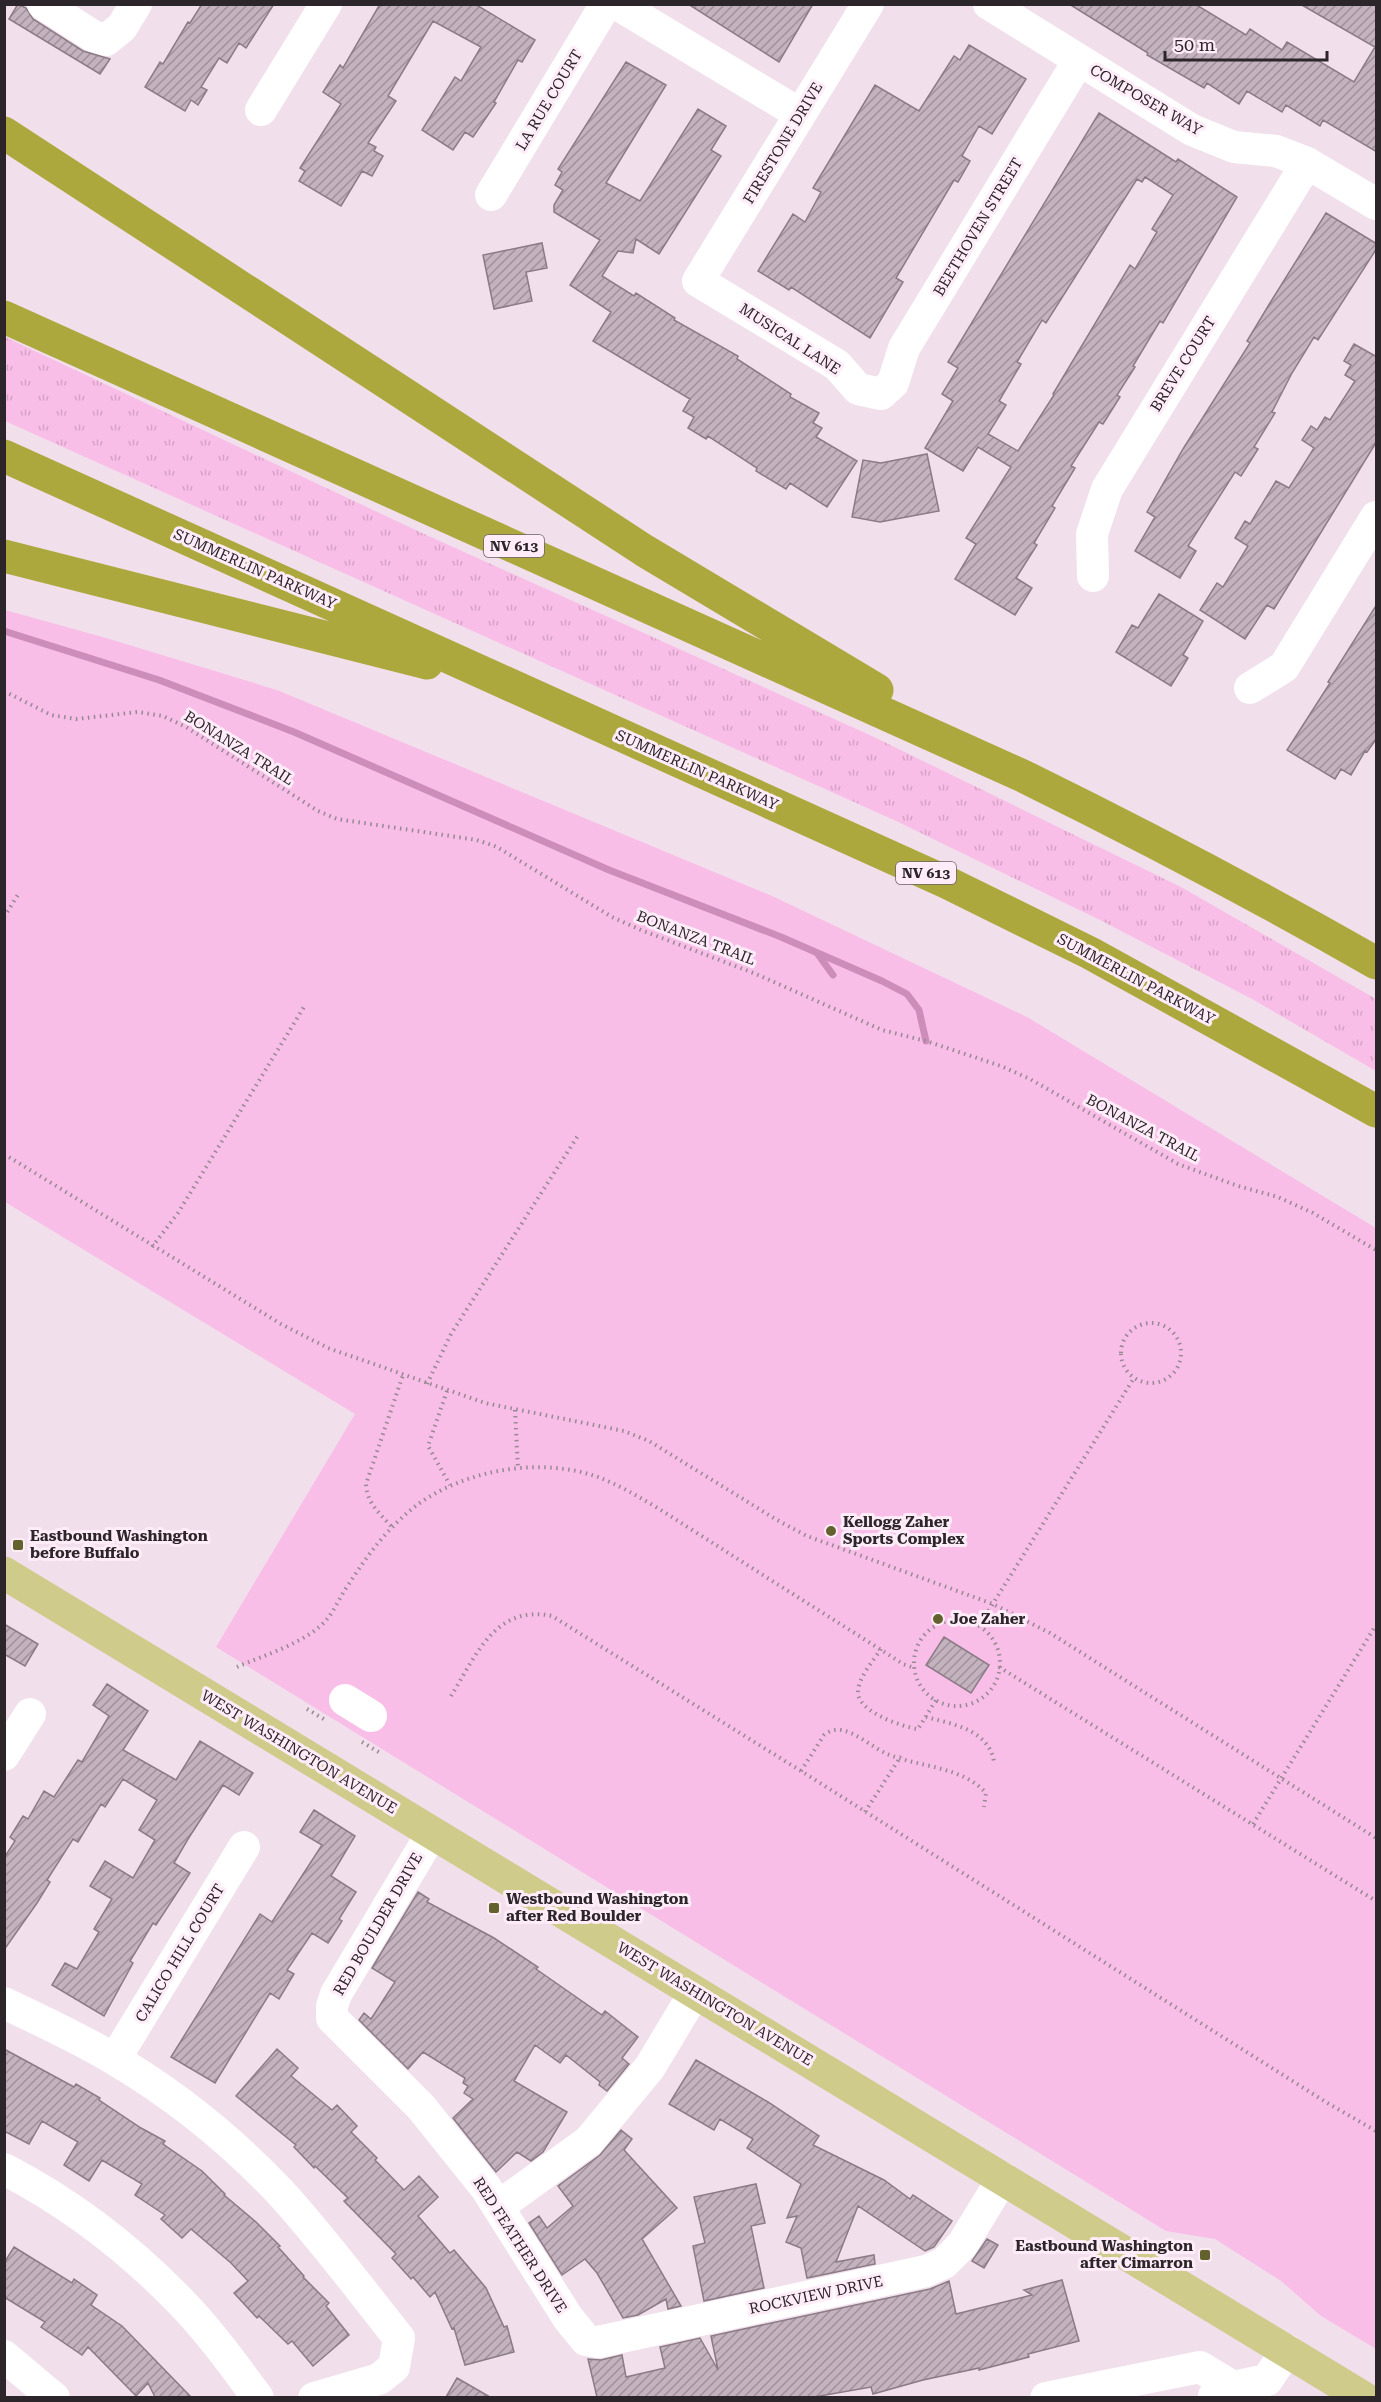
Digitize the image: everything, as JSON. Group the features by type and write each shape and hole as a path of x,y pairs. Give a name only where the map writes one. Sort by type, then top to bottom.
{"highway":[{"path":"4,133 645,551 1023,776"},
{"name":"NV 613","path":"4,317 1023,776 1282,909 1377,963"},
{"name":"SUMMERLIN PARKWAY","path":"4,456 946,882 1033,924 1377,1111"},
{"path":"4,556 508,684"}],"main road":[{"name":"WEST WASHINGTON AVENUE","path":"4,1573 1364,2397"}],"street":[{"path":"43,4 93,36 106,40 122,27 136,4"},
{"path":"261,110 326,4"},
{"name":"LA RUE COURT","path":"491,195 606,4"},
{"path":"616,4 800,114"},
{"name":"FIRESTONE DRIVE","path":"698,281 868,4"},
{"name":"COMPOSER WAY","path":"989,4 1192,130 1233,147 1276,151 1306,163 1377,204"},
{"name":"BEETHOVEN STREET","path":"881,394 893,383 904,348 1079,60"},
{"name":"BREVE COURT","path":"1093,576 1092,534 1107,489 1306,163"},
{"name":"MUSICAL LANE","path":"698,281 837,365 858,388 881,394"},
{"path":"1250,688 1284,667 1377,517"},
{"path":"4,1755 30,1714"},
{"name":"RED BOULDER DRIVE","path":"332,2018 332,2006 336,1994 432,1833"},
{"name":"CALICO HILL COURT","path":"115,2059 244,1847"},
{"path":"499,2206 589,2141 650,2067 695,1992"},
{"path":"4,2003 115,2059 172,2097 214,2131 279,2192 332,2251 399,2338 394,2367 380,2379 314,2397"},
{"name":"RED FEATHER DRIVE","path":"332,2018 421,2107 499,2206 568,2318 586,2340"},
{"path":"4,2169 26,2180 100,2228 177,2298 258,2397"},
{"name":"ROCKVIEW DRIVE","path":"586,2340 598,2342 926,2271 944,2263 962,2246 1003,2178"},
{"path":"1063,2396 1200,2367 1222,2392 1267,2380 1287,2350"},
{"path":"4,2356 54,2397"}],"path":[{"name":"BONANZA TRAIL","path":"4,692 51,715 76,719 138,712 163,716 186,727 318,811 337,819 477,840 497,847 612,917 756,974 882,1030 926,1041 1001,1066 1030,1079 1178,1164 1238,1186 1278,1197 1313,1213 1377,1250"},
{"path":"4,917 19,892"},
{"path":"152,1247 178,1213 304,1008"},
{"path":"427,1384 451,1334 579,1134"},
{"path":"4,1154 152,1247 281,1324 328,1348 485,1403 624,1431 649,1441 807,1536 993,1604 1050,1633 1377,1838"},
{"path":"1148,1323 1160,1324 1169,1329 1181,1345 1182,1356 1178,1368 1170,1378 1162,1382 1151,1384 1134,1378 1124,1366 1121,1357 1125,1338 1132,1330 1148,1323"},
{"path":"391,1526 371,1503 366,1493 366,1484 403,1375"},
{"path":"979,1626 1134,1378"},
{"path":"447,1391 428,1446 450,1485"},
{"path":"515,1410 518,1469"},
{"path":"237,1667 302,1639 327,1619 370,1552 391,1526 415,1507 450,1485 496,1472 534,1467 567,1470 598,1477 621,1488 914,1668"},
{"path":"451,1696 492,1633 502,1624 513,1617 525,1614 539,1613 552,1616 1329,2104 1377,2131"},
{"path":"957,1620 979,1626 991,1637 997,1647 999,1667 994,1684 986,1694 975,1702 956,1706 936,1700 922,1687 914,1668 915,1651 929,1630 938,1624 957,1620"},
{"path":"1253,1824 1377,1625"},
{"path":"881,1649 861,1680 858,1690 858,1699 864,1707 917,1731 936,1700"},
{"path":"999,1667 1377,1901"},
{"path":"926,1717 953,1724 981,1737 994,1762"},
{"path":"801,1771 824,1735 836,1730 853,1734 868,1744 900,1757 954,1773 974,1783 986,1793 984,1807"},
{"path":"865,1812 900,1757"}],"green space":[{"path":"5,337 422,533 874,737 1181,887 1376,999 1376,1071 1252,999 1100,920 894,820 5,421"},
{"name":"Kellogg Zaher Sports Complex","path":"5,610 277,690 772,896 1027,1017 1376,1228 1376,2349 1321,2316 1281,2281 1215,2239 1166,2231 216,1647 355,1414 5,1202"}],"building":[{"path":"18,4 26,8 33,19 83,51 110,59 100,74 9,19"},
{"path":"202,4 274,4 246,48 239,43 227,63 219,58 201,87 207,90 198,105 191,100 185,111 145,87 160,62 163,64 188,22 190,23"},
{"path":"380,4 475,4 535,40 522,62 518,60 494,102 496,103 473,137 465,132 453,150 422,130 455,77 461,81 481,47 433,21 388,96 396,101 368,143 376,147 374,151 383,156 372,176 362,171 341,206 299,181 305,171 300,168 341,104 323,92 340,65 343,68"},
{"path":"688,4 813,4 779,62"},
{"path":"1069,4 1195,4 1246,35 1250,29 1282,50 1287,42 1354,82 1375,47 1300,4 1377,4 1377,152 1323,120 1320,126 1286,105 1282,112 1247,91 1239,104 1207,83 1204,88 1147,55 1148,53"},
{"path":"969,45 1026,79 992,134 979,126 962,156 970,161 958,182 954,180 896,278 903,282 870,338 791,287 789,290 758,271 793,214 805,222 821,192 813,188 875,85 919,111 954,56 960,60"},
{"path":"626,62 666,85 606,183 640,201 698,109 726,126 711,150 721,156 659,254 636,239 633,253 618,251 602,276 634,296 636,293 675,318 674,320 738,356 737,359 791,394 790,397 819,413 813,423 822,428 816,437 857,461 827,507 790,483 786,489 756,471 757,468 708,436 706,439 688,428 694,417 683,411 690,399 593,341 611,312 570,285 600,240 554,212 554,205 563,190 555,185 562,172 558,169"},
{"path":"1099,113 1176,162 1178,159 1237,197 1163,323 1160,321 1133,366 1135,367 1117,395 1120,397 1103,424 1099,422 1071,466 1075,468 1052,506 1055,508 1034,543 1037,545 1016,578 1032,588 1015,615 955,579 976,544 966,538 1011,467 978,447 963,471 925,448 953,401 942,394 958,368 948,362","holes":["1145,177 1173,195 1152,229 1157,232 1135,269 1130,265 1054,395 1018,451 988,434 1006,405 999,401 1021,364 1017,362 1042,320 1046,323 1137,179 1142,182"]},
{"path":"1326,213 1377,244 1377,248 1318,340 1314,337 1292,373 1272,412 1275,413 1254,447 1258,449 1241,476 1235,472 1188,546 1196,551 1180,578 1135,551 1155,517 1147,512 1183,449 1250,343 1247,341"},
{"path":"542,243 547,268 526,272 532,301 494,309 483,255"},
{"path":"1354,344 1377,357 1377,441 1274,609 1267,605 1245,639 1200,610 1217,583 1223,587 1248,546 1235,538 1245,521 1250,524 1276,481 1289,488 1314,448 1302,440 1311,426 1317,430 1325,417 1330,420 1355,381 1345,375 1351,365 1344,361"},
{"path":"927,454 939,511 880,522 852,517 863,460 881,463"},
{"path":"1159,594 1203,621 1183,655 1188,658 1171,686 1116,652 1132,625 1138,628"},
{"path":"1377,604 1377,738 1367,752 1365,751 1351,775 1341,769 1335,779 1287,750"},
{"path":"4,1624 38,1644 25,1666 4,1654"},
{"path":"944,1637 989,1665 971,1693 926,1665"},
{"path":"107,1684 148,1711 123,1750 176,1780 200,1741 253,1773 239,1795 223,1785 188,1839 174,1863 190,1873 156,1925 153,1923 130,1961 133,1963 104,2016 52,1985 65,1963 77,1969 99,1932 94,1929 112,1899 90,1886 105,1861 133,1878 155,1840 139,1830 157,1800 123,1779 105,1807 101,1804 78,1842 73,1839 47,1880 50,1882 37,1903 4,1950 4,1858 15,1841 10,1837 23,1816 28,1819 44,1791 54,1797 78,1760 82,1762 109,1716 93,1705"},
{"path":"314,1810 355,1836 331,1876 356,1892 339,1919 342,1921 328,1943 312,1933 287,1970 294,1974 279,1999 270,1993 215,2083 171,2057 260,1914 272,1922 322,1845 300,1832"},
{"path":"418,1892 429,1899 427,1902 494,1938 538,1967 536,1969 602,2015 605,2011 638,2037 622,2058 629,2064 607,2091 599,2085 600,2082 566,2055 560,2063 535,2045 514,2081 567,2112 543,2152 531,2161 517,2152 496,2172 453,2118 473,2099 464,2093 468,2086 463,2083 465,2078 423,2052 408,2069 359,2020 364,2013 371,2019 395,1982 372,1968"},
{"path":"4,2049 74,2087 76,2084 100,2098 99,2100 141,2128 165,2141 163,2144 202,2171 224,2195 280,2246 278,2247 303,2277 329,2303 326,2306 349,2335 313,2366 292,2341 288,2344 259,2316 257,2318 234,2293 248,2281 231,2263 191,2229 182,2238 161,2219 165,2215 135,2195 142,2184 102,2160 89,2181 64,2165 78,2142 42,2121 29,2144 4,2131"},
{"path":"277,2049 298,2068 291,2076 332,2110 337,2105 357,2126 351,2132 404,2190 419,2176 438,2197 418,2216 450,2253 454,2250 486,2288 504,2327 507,2326 514,2352 465,2365 454,2328 452,2329 435,2292 430,2297 413,2277 411,2279 392,2258 396,2254 344,2201 348,2198 315,2166 314,2168 294,2147 296,2145 236,2096"},
{"path":"696,2060 768,2102 819,2136 813,2145 884,2180 910,2199 913,2195 952,2221 934,2247 925,2251 858,2206 836,2262 874,2255 875,2264 807,2278 801,2248 786,2242 797,2216 787,2218 801,2184 747,2148 753,2139 720,2119 714,2130 669,2104"},
{"path":"621,2130 632,2139 624,2150 677,2208 642,2239 681,2306 668,2309 666,2299 638,2315 623,2318 597,2273 585,2259 562,2275 529,2223 539,2216 547,2228 573,2206 558,2186 600,2155"},
{"path":"756,2184 765,2223 751,2226 764,2288 704,2301 693,2246 705,2243 694,2197"},
{"path":"987,2239 998,2245 984,2268 972,2261"},
{"path":"14,2247 72,2283 74,2279 97,2295 91,2305 122,2326 191,2397 155,2397 148,2383 136,2396 88,2347 82,2355 41,2327 45,2322 4,2297 4,2263"},
{"path":"1062,2280 1079,2341 979,2370 979,2368 923,2380 873,2394 871,2387 814,2397 597,2397 588,2359 601,2360 622,2355 626,2377 665,2368 660,2347 700,2338 718,2370 711,2336 930,2289 949,2281 956,2314 1032,2295 1024,2290"},
{"path":"457,2378 490,2397 446,2397"}],"waterway":[{"path":"4,631 159,680 294,732 609,870 781,937 882,981 907,994 919,1010 926,1041"},
{"path":"817,953 833,975"}],"place":[{"name":"Kellogg Zaher Sports Complex","path":"831,1531"},
{"name":"Eastbound Washington before Buffalo","path":"18,1545"},
{"name":"Joe Zaher","path":"938,1619"},
{"name":"Westbound Washington after Red Boulder","path":"494,1908"},
{"name":"Eastbound Washington after Cimarron","path":"1205,2255"}]}
